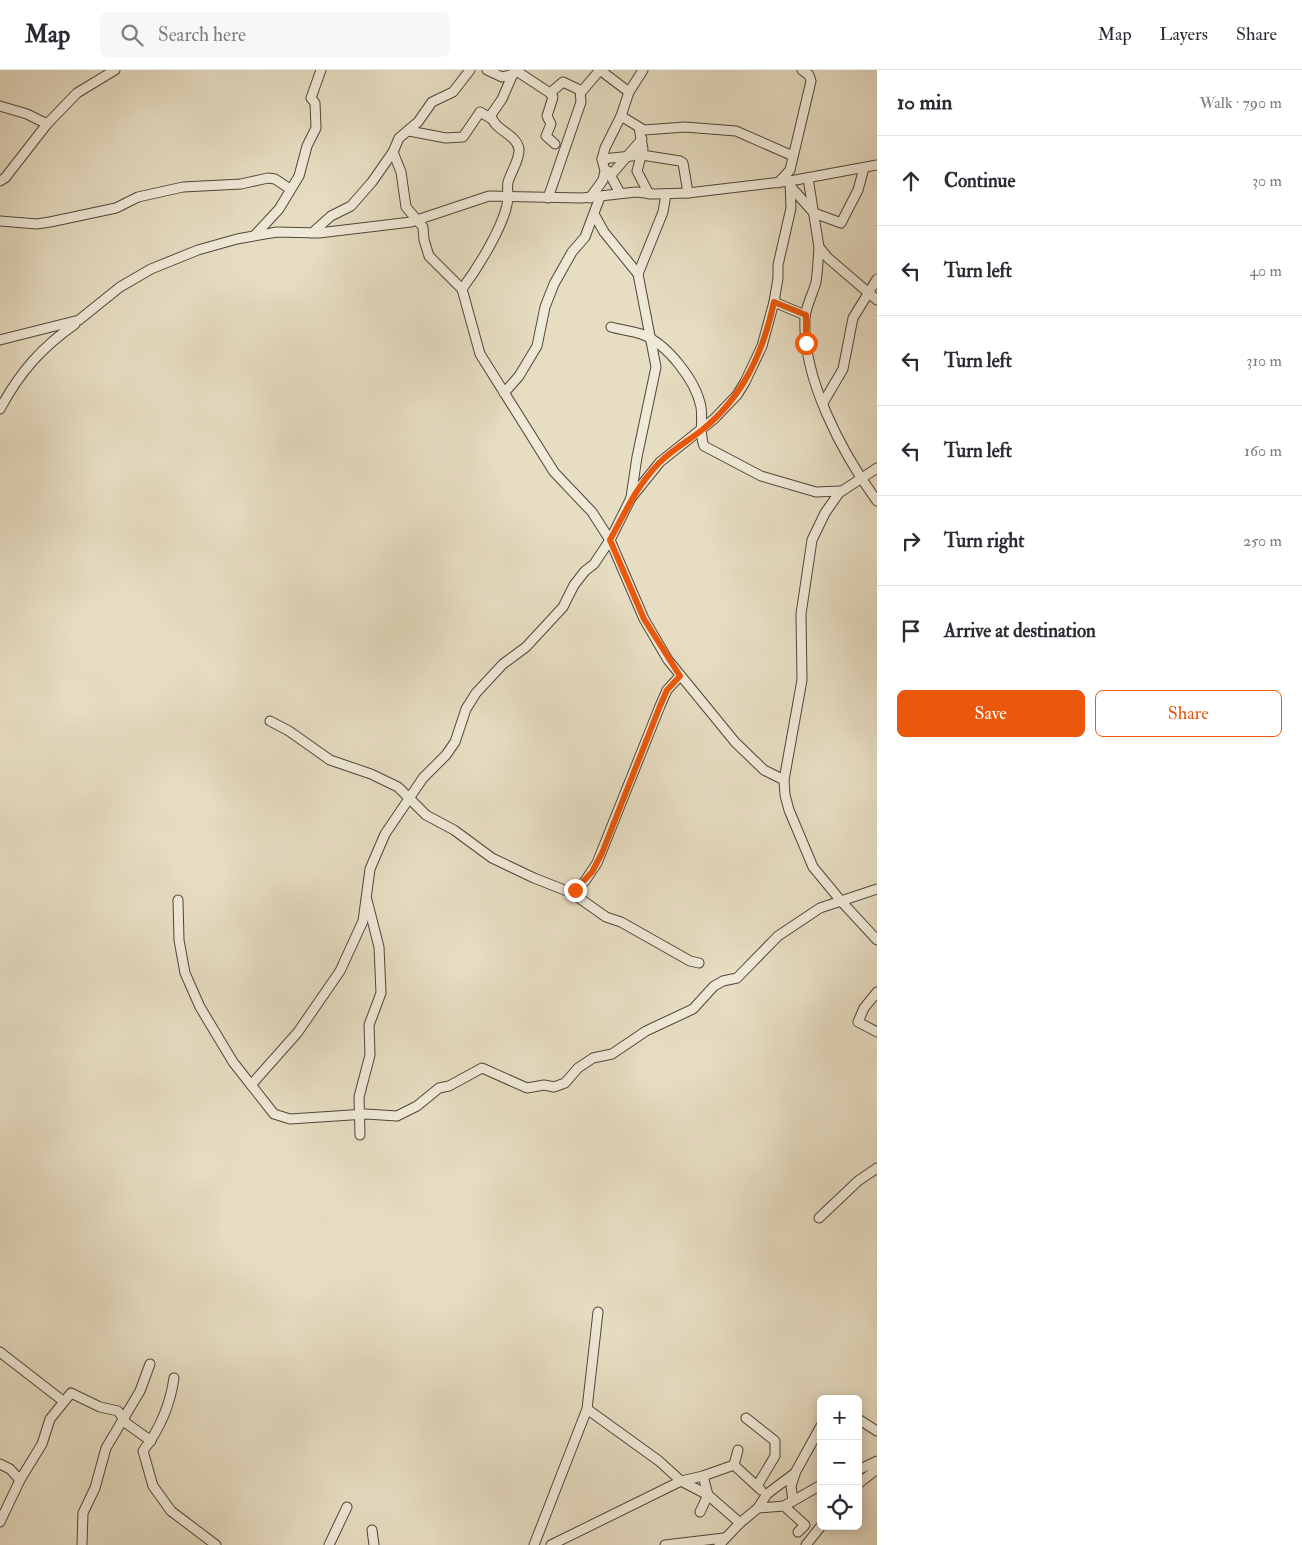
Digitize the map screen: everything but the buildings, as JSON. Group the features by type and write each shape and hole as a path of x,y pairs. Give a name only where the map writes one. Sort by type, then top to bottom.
{"street":[{"path":"0,181 5,178 48,124 77,93 114,70"},
{"path":"254,236 279,209 300,176 307,146 316,128 315,103 311,98 322,70"},
{"path":"312,234 331,216 351,206 372,182 393,152 399,138 418,122 432,102 453,92 470,70"},
{"path":"487,70 502,78 514,73"},
{"path":"580,90 588,86 600,70 629,92"},
{"path":"590,198 600,187 604,163 604,148 621,116 629,92 643,70"},
{"path":"778,183 790,170 811,81 809,75 802,70"},
{"path":"492,118 492,114 502,100 514,73"},
{"path":"514,73 550,94 553,98 547,116 552,124 546,136 556,144"},
{"path":"550,94 563,82 580,90"},
{"path":"548,198 581,102 580,90"},
{"path":"0,106 27,114 48,124"},
{"path":"409,131 446,138 463,137 480,112 492,118 496,126 515,140 519,147 519,154 508,183 508,196 496,232 484,256 462,289"},
{"path":"621,116 639,128 685,127 736,131 793,156"},
{"path":"639,128 642,138 642,155 637,171 649,194"},
{"path":"611,175 650,129"},
{"path":"393,152 401,172 406,207 423,227 424,240 430,256 462,289 480,354 554,472 592,512 610,540 644,619 680,676 694,689 717,723 764,770 784,780"},
{"path":"604,163 642,155 680,161 683,163 688,193"},
{"path":"604,163 620,193"},
{"path":"0,409 16,380 48,343 120,287 157,266 217,243 277,232 312,234 418,221 478,199 508,196 590,198 620,193 688,193 778,183 791,184 808,178 877,165"},
{"path":"791,184 814,213 841,223 858,190 864,168"},
{"path":"0,221 37,224 50,222 116,208 138,197 176,189 241,184 268,178 275,179 290,189"},
{"path":"808,178 819,247 816,282 806,315 805,334 809,368 845,452 860,478 877,501"},
{"path":"251,1085 298,1032 340,971 363,921 370,869 385,834 423,778 446,755 455,742 466,709 476,693 503,664 526,647 563,607 574,585 585,571 594,564 610,540 631,498 660,462 702,430 728,406 745,382 762,346 774,302 778,265 784,246 791,208 791,184"},
{"path":"638,274 662,212 666,194"},
{"path":"504,393 519,376 537,346 545,307 554,284 572,252 585,236 600,196"},
{"path":"594,214 604,232 638,274 656,367 637,457 631,498"},
{"path":"819,247 828,258 877,300"},
{"path":"823,403 844,369 853,318 877,280"},
{"path":"774,302 806,315"},
{"path":"0,340 79,320"},
{"path":"611,327 642,334 676,360 691,383 701,407 704,446 761,476 816,492 841,491"},
{"path":"877,468 841,491 825,513 812,540 801,614 802,680 784,780 789,810 813,867 877,940"},
{"path":"572,893 585,881 597,864 667,690 680,676"},
{"path":"270,721 289,731 322,755 390,783 410,798 433,820 454,830 492,858 572,893 606,917 621,922 681,956 699,963"},
{"path":"178,900 179,940 185,973 200,1007 233,1062 274,1114 290,1119 359,1115 397,1116 417,1106 439,1088 449,1086 482,1068 527,1088 544,1085 554,1087 565,1083 578,1068 593,1058 612,1054 646,1031 693,1009 714,986 723,981 737,978 778,936 820,908 877,889"},
{"path":"360,1135 359,1097 370,1055 369,1025 381,993 379,947 366,893"},
{"path":"877,992 864,1008 858,1022 877,1032"},
{"path":"819,1218 858,1182 877,1168"},
{"path":"534,1545 587,1409 598,1312"},
{"path":"0,1352 63,1401"},
{"path":"82,1545 83,1513 95,1488 106,1448 140,1391 150,1364"},
{"path":"174,1378 172,1397 163,1421 143,1451 153,1486 171,1511 216,1545"},
{"path":"0,1522 20,1480 42,1444 50,1419 71,1393 100,1407 118,1411 123,1419 151,1441"},
{"path":"587,1409 659,1461 681,1481 708,1496 740,1523"},
{"path":"746,1418 775,1441 776,1456 757,1486"},
{"path":"862,1422 877,1431"},
{"path":"793,1501 791,1486 795,1473 817,1433"},
{"path":"734,1464 738,1450"},
{"path":"862,1468 877,1461"},
{"path":"0,1464 10,1469 20,1480"},
{"path":"551,1545 681,1481 703,1476 734,1464"},
{"path":"734,1464 767,1494"},
{"path":"862,1481 877,1468"},
{"path":"665,1545 722,1542 758,1508 767,1494 795,1473"},
{"path":"700,1512 708,1496 703,1476"},
{"path":"768,1517 779,1507 817,1487"},
{"path":"758,1508 779,1507 804,1525 798,1532"},
{"path":"329,1545 347,1508"},
{"path":"372,1530 374,1545"},
{"path":"806,1545 818,1530"}],"route":[{"path":"575,890 585,881 597,864 608,840 631,775 667,690 680,676 668,660 661,645 644,619 610,540 631,498 660,462 702,430 737,395 762,346 774,302 806,315 806,343"}]}
